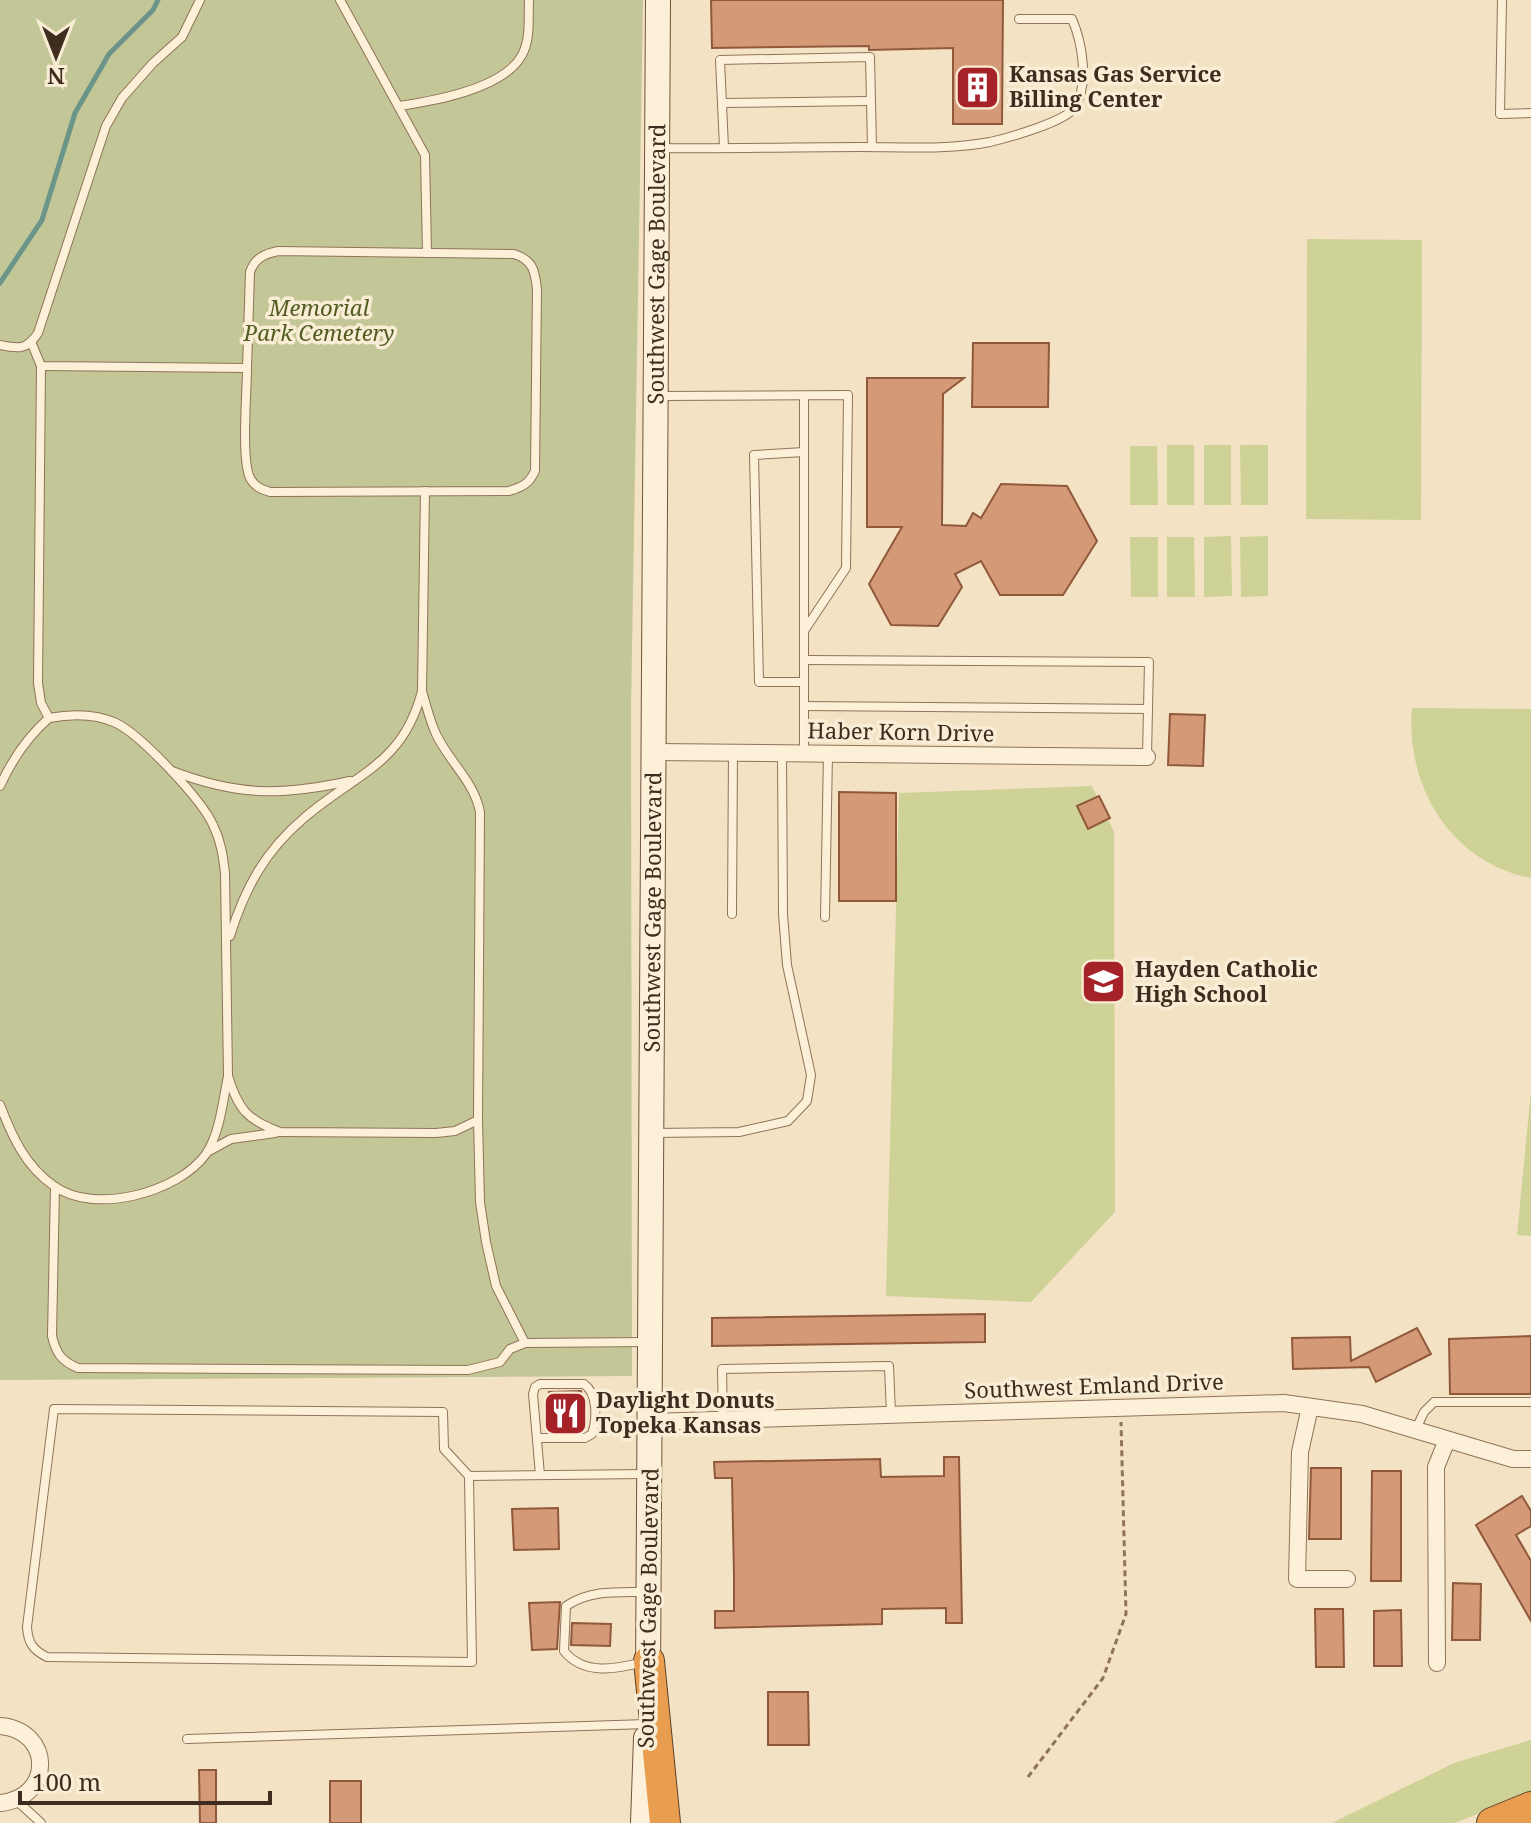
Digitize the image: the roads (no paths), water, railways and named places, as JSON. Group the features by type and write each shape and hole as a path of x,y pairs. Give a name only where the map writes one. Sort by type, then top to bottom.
{"highway":[{"path":"648,1822 649,1661"},
{"path":"1492,1823 1531,1807"}],"main road":[{"name":"Southwest Gage Boulevard","path":"648,1822 658,0"}],"street":[{"name":"Haber Korn Drive","path":"654,752 1147,757"},
{"name":"Southwest Emland Drive","path":"650,1422 1284,1403 1362,1414 1513,1459 1531,1459"},
{"path":"1310,1407 1300,1452 1297,1579 1347,1579"},
{"path":"1437,1663 1436,1467 1447,1440"},
{"path":"0,1726 22,1732 33,1743 41,1765 36,1784 8,1802"}],"lane":[{"path":"0,345 19,350 32,344 106,126 122,98 153,63 182,37 200,0"},
{"path":"340,0 425,155 427,253"},
{"path":"399,106 441,99 514,69 528,39 529,0"},
{"path":"1502,0 1500,114 1531,113"},
{"path":"658,148 872,147 989,142 1059,119 1074,109 1080,92 1083,72 1078,32 1072,19 1019,19"},
{"path":"724,148 720,60 870,57 872,147"},
{"path":"722,103 869,101"},
{"path":"278,251 514,254 525,257 532,264 537,289 535,471 530,481 509,491 270,492 258,488 251,479 247,461 247,368 250,272 253,262 260,257 278,251"},
{"path":"32,344 41,366 38,683 41,703 49,718"},
{"path":"41,366 247,368"},
{"path":"656,396 848,395 846,568 804,631"},
{"path":"804,396 804,752"},
{"path":"804,452 754,455 759,682 804,682"},
{"path":"227,944 241,900 256,871 304,818 388,756 403,739 415,716 422,691 425,491"},
{"path":"804,660 1149,662 1147,757"},
{"path":"422,691 436,734 473,790 480,812 480,1202 496,1286 525,1343"},
{"path":"804,706 1148,709"},
{"path":"0,786 21,748 49,718 95,716 116,723 135,735 195,797 212,822 223,850 228,1076 220,1117 206,1153"},
{"path":"732,914 733,752"},
{"path":"652,1133 739,1132 788,1121 807,1101 811,1075 787,965 783,914 782,752"},
{"path":"825,917 828,752"},
{"path":"167,769 202,782 272,793 309,790 355,780"},
{"path":"228,1076 235,1098 245,1114 262,1126 280,1132"},
{"path":"0,1105 21,1154 55,1187 74,1195 126,1199 157,1188 189,1170 206,1153 231,1139 251,1134 436,1133 455,1131 478,1120"},
{"path":"55,1187 52,1336 64,1362 78,1368 468,1370 500,1362 510,1349 525,1343 651,1342"},
{"path":"723,1420 722,1369 889,1366 891,1414"},
{"path":"537,1438 585,1438 592,1434 594,1396 590,1389 584,1384 540,1384 535,1387 537,1438 540,1475"},
{"path":"1416,1430 1424,1412 1434,1402 1531,1402"},
{"path":"469,1476 472,1662 47,1657 38,1653 28,1638 54,1409 443,1412 444,1449 469,1476 650,1474"},
{"path":"649,1661 626,1667 587,1668 574,1663 564,1651 566,1606 578,1598 600,1592 650,1592"},
{"path":"187,1739 647,1724"},
{"path":"8,1802 41,1823"}],"waterway":[{"path":"0,283 42,220 75,113 109,54 153,10 158,0"}],"place":[{"name":"Kansas Gas Service Billing Center","path":"978,87"},
{"name":"Hayden Catholic High School","path":"1104,982"},
{"name":"Daylight Donuts Topeka Kansas","path":"565,1413"}],"park label":[{"name":"Memorial Park Cemetery","path":"319,320"}]}
